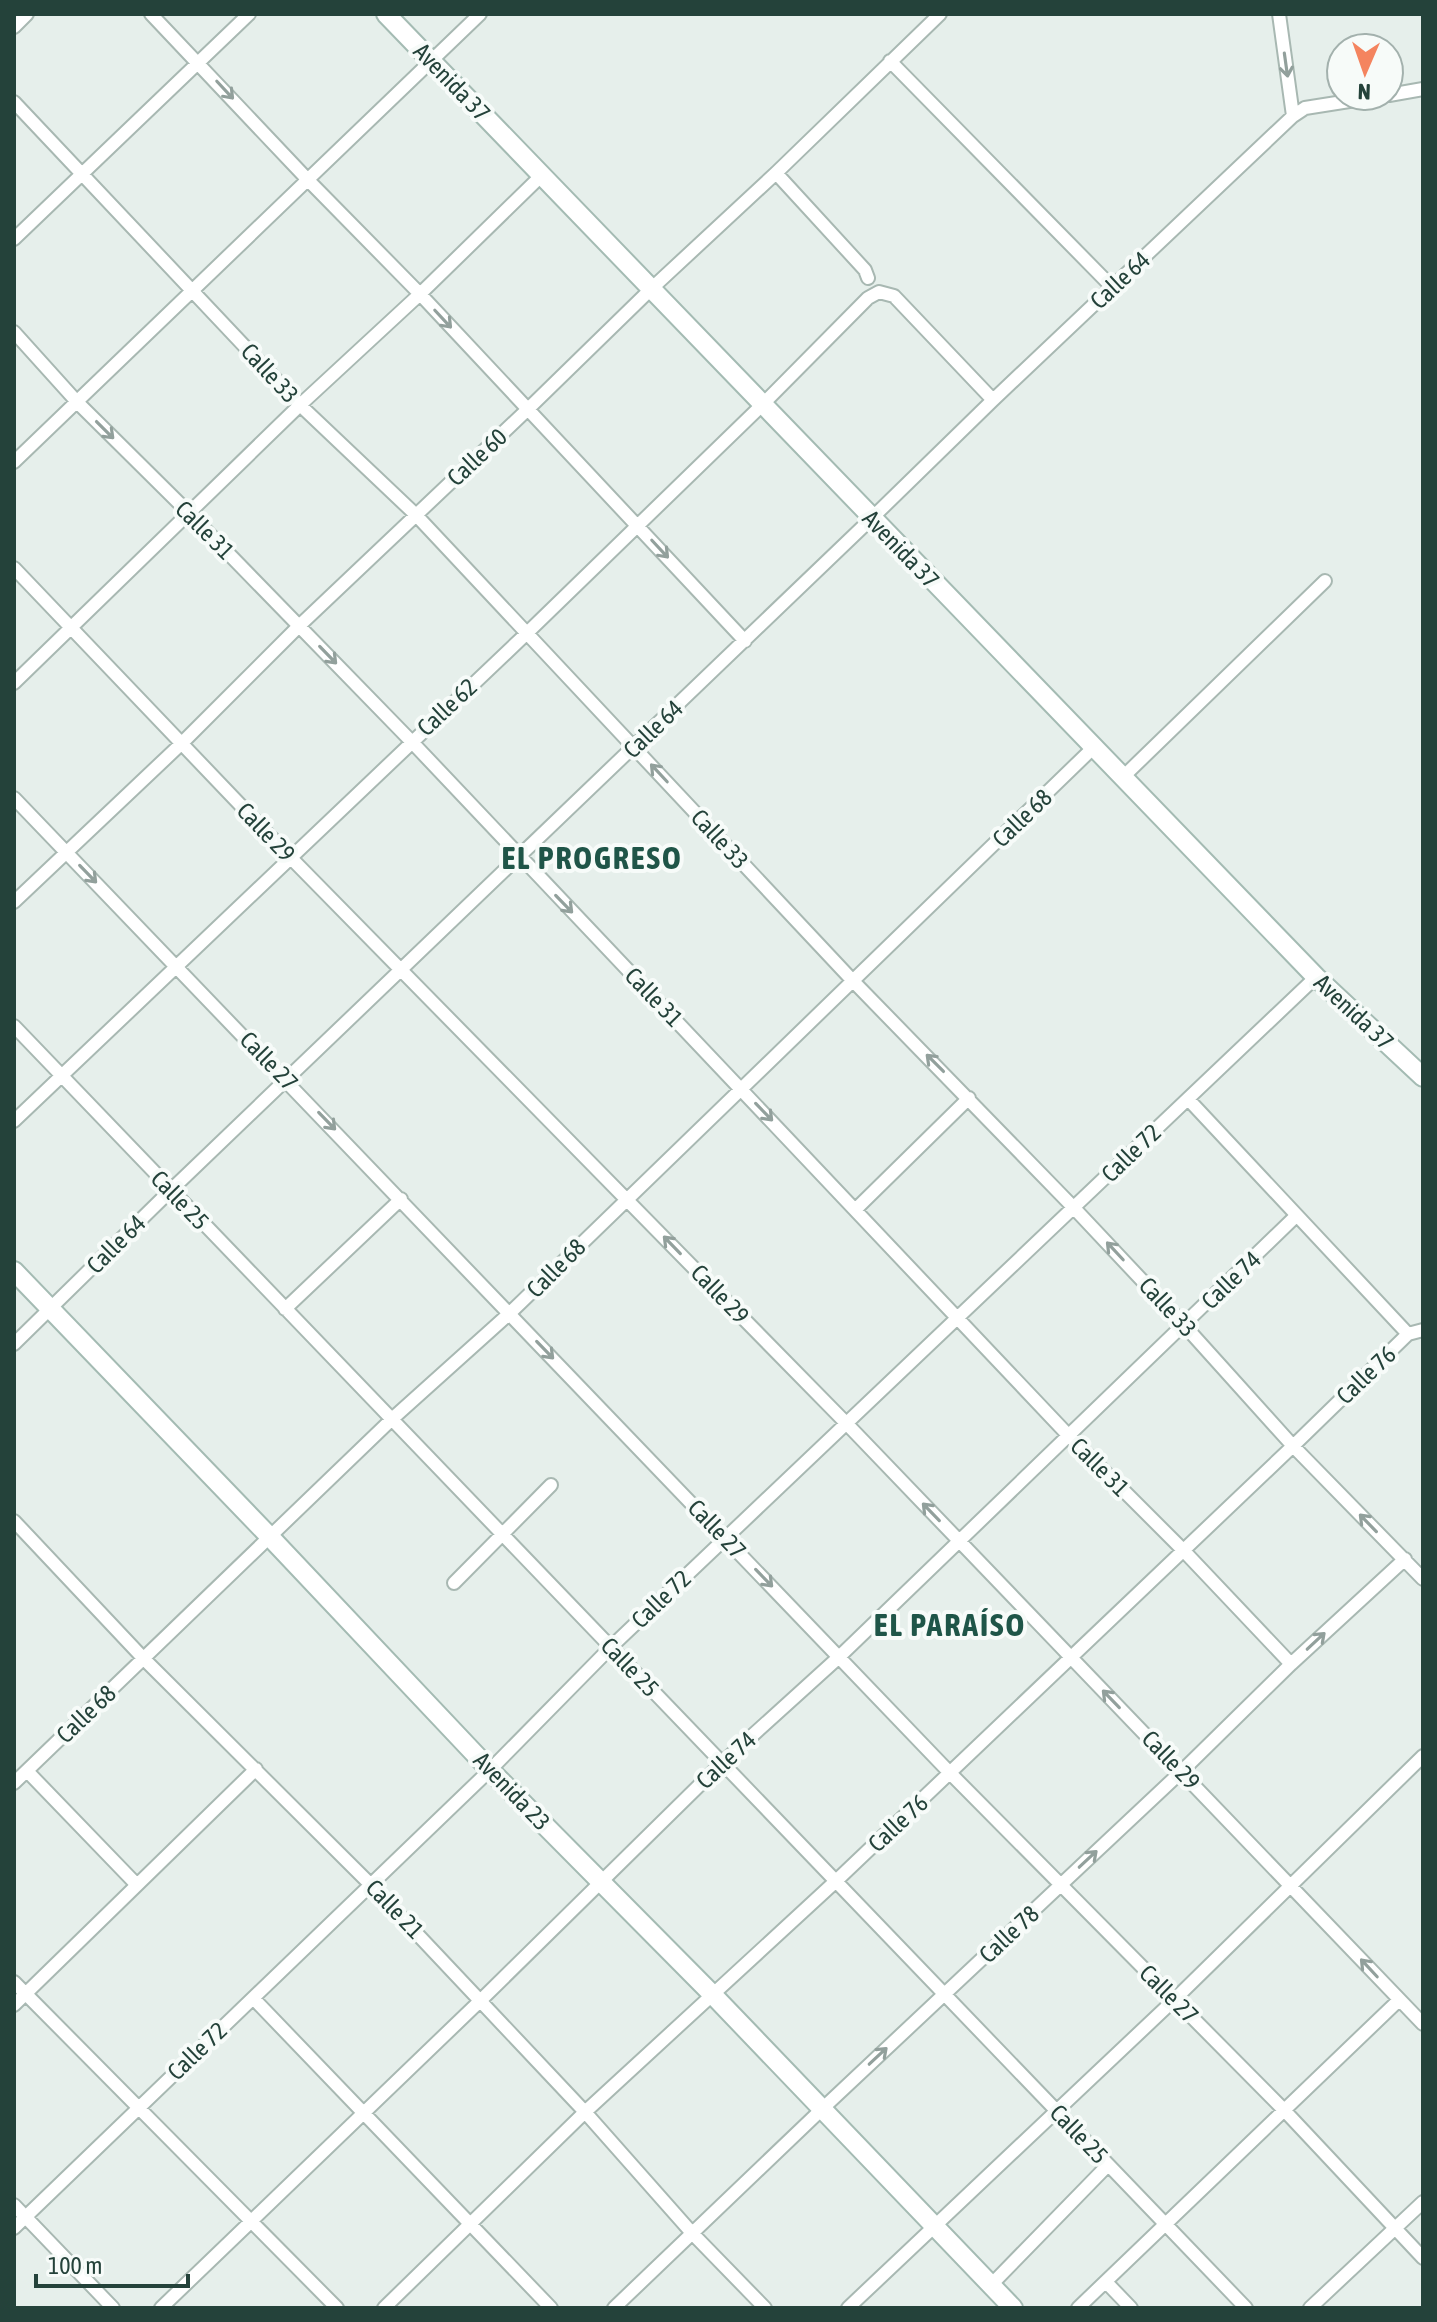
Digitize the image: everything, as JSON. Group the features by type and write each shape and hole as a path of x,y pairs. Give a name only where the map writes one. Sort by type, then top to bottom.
{"street":[{"path":"14,27 27,14"},
{"path":"151,14 420,294 745,641"},
{"path":"14,239 249,14"},
{"name":"Avenida 37","path":"386,14 1316,977 1423,1077"},
{"path":"14,462 480,14"},
{"name":"Calle 60","path":"14,902 940,14"},
{"path":"1279,14 1293,116 1305,108 1325,105"},
{"path":"890,61 1113,288"},
{"name":"Calle 33","path":"14,102 300,405 416,515 853,981 1074,1208 1293,1446 1423,1579"},
{"name":"Calle 64","path":"14,1344 993,400 1293,116"},
{"path":"776,173 865,270 868,278"},
{"path":"14,683 542,175"},
{"name":"Calle 62","path":"14,1121 526,634 868,298 879,292 894,296 993,400"},
{"name":"Calle 31","path":"14,332 78,403 411,741 1069,1436 1291,1664"},
{"name":"Calle 29","path":"14,568 291,858 846,1423 1423,2024"},
{"path":"1123,777 1325,581"},
{"name":"Calle 68","path":"14,1783 392,1419 510,1313 1093,748"},
{"name":"Calle 27","path":"14,798 950,1773 1284,2110 1423,2258"},
{"name":"Calle 72","path":"14,2228 490,1770 611,1647 1316,977"},
{"name":"Calle 25","path":"14,1026 1246,2308"},
{"path":"856,1209 969,1098"},
{"path":"1188,1099 1408,1334 1423,1330"},
{"path":"285,1309 401,1199"},
{"name":"Calle 74","path":"161,2308 722,1763 839,1657 1296,1216"},
{"name":"Avenida 23","path":"14,1271 490,1770 712,1994 1013,2308"},
{"name":"Calle 76","path":"384,2308 585,2112 836,1881 1408,1334"},
{"path":"454,1583 551,1485"},
{"name":"Calle 21","path":"14,1521 144,1659 371,1885 481,2000 692,2233 765,2308"},
{"name":"Calle 78","path":"614,2308 1405,1559"},
{"path":"848,2308 1175,1999 1423,1756"},
{"path":"14,2005 256,1769"},
{"path":"27,1771 137,1885"},
{"path":"14,1982 337,2308"},
{"path":"253,1998 551,2308"},
{"path":"1078,2308 1399,2000"},
{"path":"991,2285 1108,2165"},
{"path":"1310,2308 1423,2202"},
{"path":"14,2205 113,2308"},
{"path":"1106,2282 1131,2308"}],"district":[{"name":"EL PROGRESO","path":"592,857"},
{"name":"EL PARAÍSO","path":"950,1624"}]}
